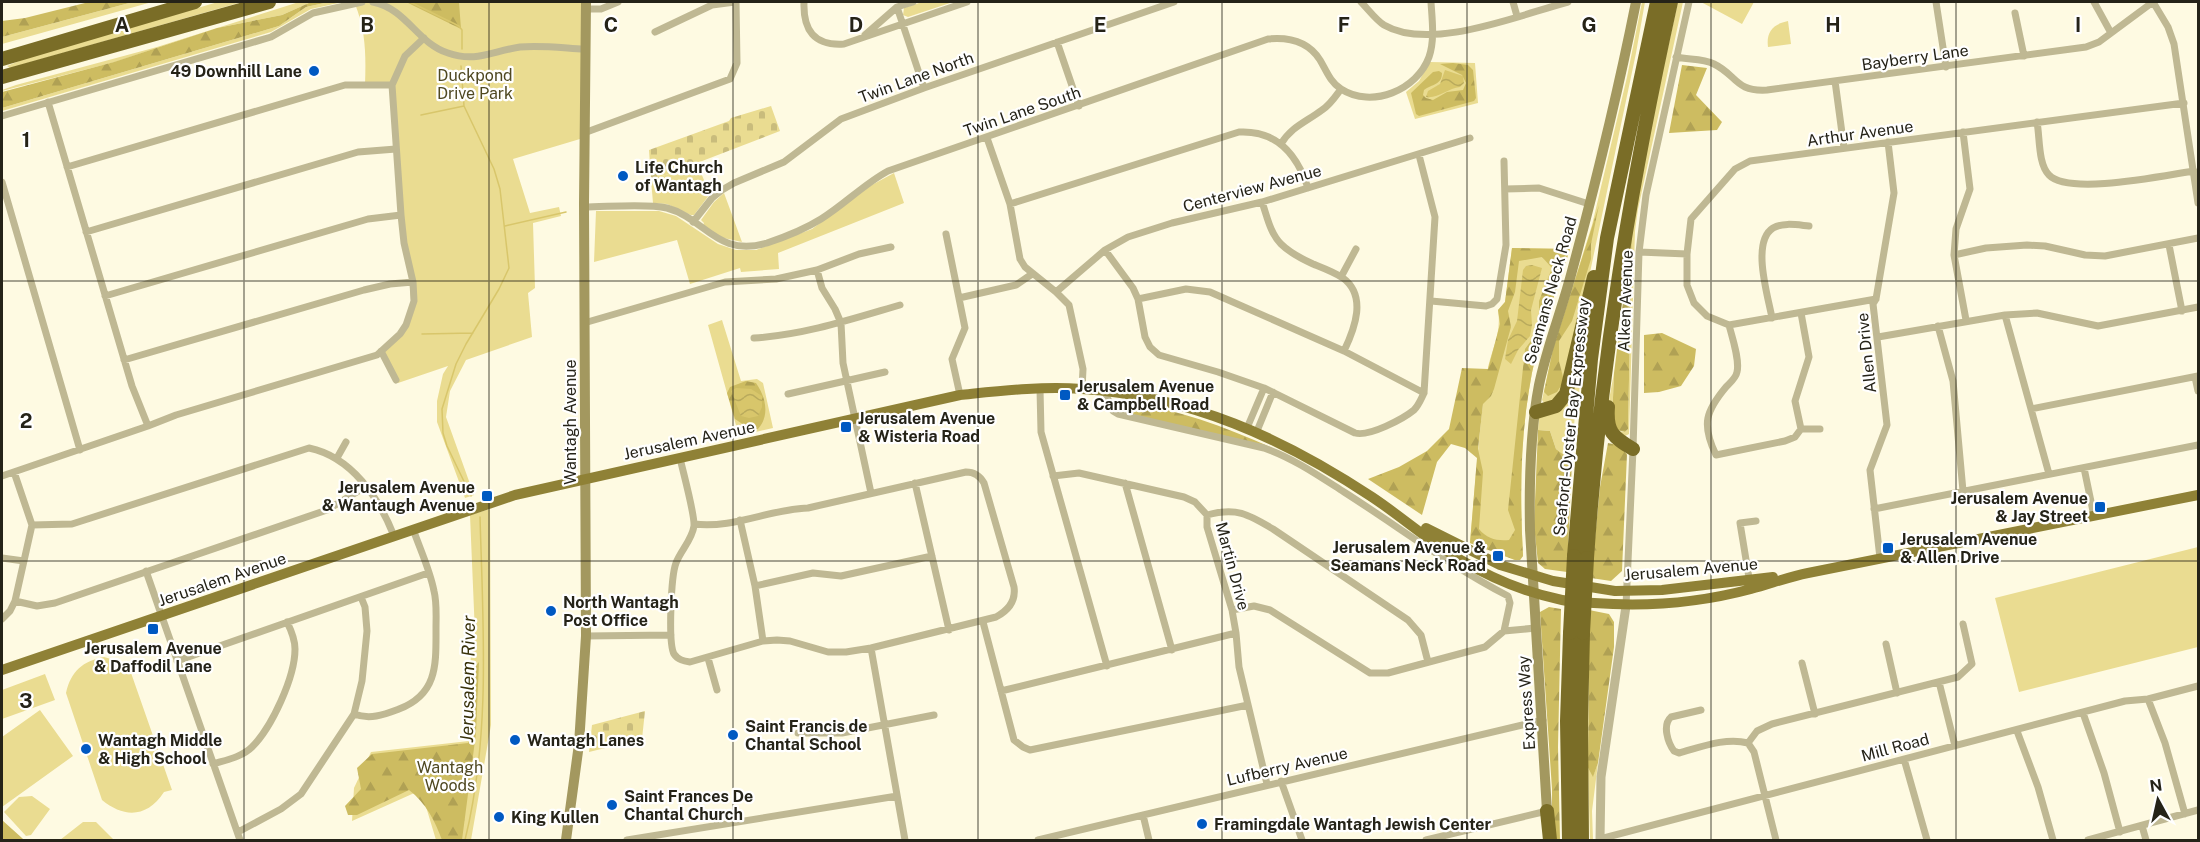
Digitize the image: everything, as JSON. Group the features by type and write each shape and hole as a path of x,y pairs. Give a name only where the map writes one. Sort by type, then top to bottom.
{"highway":[{"path":"2,59 195,2"},
{"path":"2,77 269,2"},
{"name":"Seaford-Oyster Bay Expressway","path":"1569,840 1568,721 1576,633 1591,359 1607,238 1657,2"},
{"name":"Seaford-Oyster Bay Expressway","path":"1580,557 1613,306 1640,145 1671,2"},
{"path":"1536,412 1556,406 1566,394 1599,258 1607,238"},
{"path":"1613,306 1608,425 1617,439 1634,449"},
{"name":"Seaford-Oyster Bay Expressway","path":"1576,633 1581,721 1582,840"},
{"path":"1547,812 1550,840"}],"main road":[{"name":"Seamans Neck Road","path":"1533,592 1529,486 1539,386 1572,274 1623,66 1636,2"},
{"name":"Wantagh Avenue","path":"566,840 579,744 586,636 584,49 586,5"},
{"name":"Jerusalem Avenue","path":"2,670 515,495 960,395 1040,389 1082,389 1165,402 1252,429 1308,457 1369,501 1384,505 1460,547 1500,565 1532,575 1615,591 1750,585"},
{"name":"Jerusalem Avenue","path":"1384,505 1458,563 1533,592 1564,600 1626,606 1693,601 1750,585 1802,574 2199,495"},
{"name":"Express Way","path":"1533,592 1543,720 1547,812"}],"street":[{"path":"2,116 271,37 313,14 362,2"},
{"path":"373,2 388,6 398,12 424,38 446,53 466,58 522,47 584,49"},
{"path":"586,5 601,9 618,2"},
{"path":"584,132 730,79 736,63 735,2 712,5 655,32"},
{"path":"804,2 803,16 807,28 821,41 832,45 844,44 967,2"},
{"path":"863,37 897,7 913,2"},
{"name":"Twin Lane North","path":"693,222 712,198 722,190 784,162 841,119 1174,2"},
{"path":"1362,2 1382,24 1406,34 1467,30 1568,2"},
{"path":"1281,144 1288,133 1331,103 1341,89 1356,96 1372,98 1389,94 1405,86 1425,67 1430,55 1431,2"},
{"path":"1513,2 1517,16"},
{"name":"Alken Avenue","path":"1626,606 1634,449 1639,252 1646,195 1689,2"},
{"path":"1936,2 1946,67"},
{"path":"2094,2 2111,33"},
{"path":"2153,2 2168,27 2174,44 2199,203"},
{"name":"Bayberry Lane","path":"1676,57 1703,60 1715,64 1739,85 1755,91 2086,47 2099,42 2153,2"},
{"path":"897,7 924,88"},
{"path":"2015,13 2024,56"},
{"path":"2,476 176,415 352,363 381,351 400,334 406,325 414,300 401,215 392,86 405,56 424,38"},
{"name":"Twin Lane South","path":"584,207 661,207 680,213 719,240 748,246 765,243 822,218 867,182 888,171 1268,39 1299,41 1311,49 1319,58 1330,79 1341,89"},
{"path":"1057,42 1079,105"},
{"path":"1835,81 1844,148"},
{"path":"67,167 345,85 392,86"},
{"path":"48,102 124,360 148,426"},
{"name":"Arthur Avenue","path":"1729,325 1707,316 1694,303 1687,285 1690,219 1735,169 1750,161 2184,103"},
{"path":"2037,122 2044,167 2050,177 2059,181 2098,186 2194,171"},
{"path":"1010,204 1227,134 1246,132 1265,135 1281,144 1299,163 1308,188"},
{"path":"1963,132 1970,189 1956,229 1954,255 1966,320"},
{"path":"987,138 1010,204 1020,259 1032,274 1069,305 1083,369 1082,389"},
{"name":"Centerview Avenue","path":"1056,292 1105,250 1128,237 1172,223 1262,202 1470,138"},
{"name":"Allen Drive","path":"1880,558 1870,470 1887,425 1874,304 1894,193 1888,142"},
{"path":"86,232 358,152 396,149"},
{"path":"1105,250 1133,288 1138,299 1145,337 1150,347 1159,355 1264,388 1361,435 1406,416 1419,404 1424,393 1435,217 1419,155"},
{"path":"1431,301 1486,306 1497,299 1506,245 1504,161"},
{"path":"2,182 80,450"},
{"path":"1505,189 1539,189 1589,204"},
{"path":"1262,202 1273,233 1282,245 1297,256 1341,277 1348,283 1355,295 1358,310 1344,351"},
{"path":"105,296 368,219 401,215"},
{"path":"1772,318 1761,254 1764,239 1772,228 1785,224 1809,226"},
{"path":"946,234 965,328 952,359 960,395"},
{"path":"1954,255 1986,248 2027,245 2046,246 2085,255 2105,256 2199,238"},
{"path":"2169,245 2182,311"},
{"path":"584,323 725,282 777,279 817,270 859,254 891,247"},
{"path":"1341,277 1356,249"},
{"path":"1639,252 1687,254"},
{"path":"817,270 822,288 836,309 841,323 843,363 871,493"},
{"path":"959,298 1016,285 1032,274"},
{"path":"124,360 364,290 413,282"},
{"path":"1138,299 1186,289 1210,292 1344,351 1424,393"},
{"path":"1801,313 1809,357 1795,400 1801,429 1795,437 1785,441 1716,454 1707,419 1710,407 1737,371 1729,325 1876,299"},
{"path":"754,338 784,336 841,323 900,305"},
{"path":"1878,337 2005,315 2037,313 2098,326 2199,307"},
{"path":"2005,315 2049,474"},
{"path":"1938,326 1953,381 1963,491"},
{"path":"381,351 396,380"},
{"path":"788,394 885,372"},
{"path":"2031,409 2197,376 2199,391"},
{"path":"1252,429 1264,388"},
{"path":"1040,389 1041,432 1107,666"},
{"path":"1105,392 1113,411 1118,414 1273,451 1369,501 1508,596 1510,603 1504,631"},
{"path":"1252,429 1273,392"},
{"path":"1801,429 1820,429"},
{"path":"337,458 346,442"},
{"path":"1874,509 2199,445"},
{"path":"32,525 72,524 302,449 318,450 337,458 358,476 387,519 394,536"},
{"path":"680,458 694,525 687,544 676,561 672,576 671,635 673,652 678,659 690,662 763,641 790,641 837,652 871,648 983,622 1004,613 1012,603 1014,592 984,483 976,475 966,472 714,526 694,525"},
{"path":"2084,468 2094,516"},
{"path":"2,619 10,611 15,601 32,525 14,472"},
{"name":"Martin Drive","path":"1053,476 1079,472 1125,483 1195,502 1207,514 1207,527 1232,610 1239,668 1267,784"},
{"path":"915,483 949,630"},
{"path":"1125,483 1172,650"},
{"path":"15,601 37,606 49,605 327,510 365,487"},
{"path":"1207,514 1224,510 1240,512 1273,529 1408,620 1421,635 1428,662"},
{"path":"740,520 755,586 763,641"},
{"path":"1750,585 1740,523 1756,521"},
{"path":"354,714 362,717 377,717 403,707 420,697 432,681 436,660 435,602 429,573 414,529"},
{"path":"755,586 813,573 841,576 932,556"},
{"path":"2,558 24,561"},
{"path":"146,572 240,840"},
{"path":"177,662 429,573"},
{"path":"238,832 281,809 301,794 354,714 362,681 367,631 365,607 361,597"},
{"path":"1232,610 1254,606 1270,610 1370,673 1388,673 1485,647 1504,631 1536,628"},
{"path":"1600,840 1601,777 1626,606"},
{"path":"213,764 237,756 251,747 274,715 291,673 295,648 287,622"},
{"path":"983,622 1014,740 1030,750 1248,705"},
{"path":"1748,743 1757,731 1772,724 1958,677 1972,664 1963,624"},
{"path":"1001,691 1236,633"},
{"path":"586,636 671,635"},
{"path":"1886,644 1897,693"},
{"path":"871,648 905,840"},
{"path":"708,658 717,690"},
{"path":"1802,663 1815,714"},
{"path":"1939,682 1955,746"},
{"name":"Mill Road","path":"1600,840 1764,795 2083,714 2125,701 2148,699 2199,686"},
{"path":"2148,699 2165,743 2185,814"},
{"path":"1701,710 1667,720 1671,747 1674,752 1679,753 1726,741 1748,743 1754,752 1776,840"},
{"path":"2083,714 2104,773 2120,832"},
{"path":"798,733 832,734 934,715"},
{"name":"Lufberry Avenue","path":"1038,840 1543,720"},
{"path":"2017,731 2038,787 2053,840"},
{"path":"1904,759 1927,840"},
{"path":"1281,781 1302,840"},
{"path":"627,840 897,796"},
{"path":"2088,840 2199,810"},
{"path":"1426,840 1547,812"},
{"path":"1143,815 1149,840"},
{"path":"2142,826 2146,840"}],"green space":[{"path":"89,2 133,2 2,37 2,21 25,18"},
{"path":"133,2 152,2 2,44 2,37"},
{"path":"218,2 242,2 10,68 7,66 19,61 2,65"},
{"path":"299,2 311,2 282,15 217,28 115,62 2,91 16,85 157,47"},
{"path":"311,2 329,2 306,7 279,26 2,108 2,92 114,62 217,28 282,15"},
{"path":"329,2 343,2 311,9 271,32 2,111 2,108 279,26 306,7"},
{"name":"Duckpond Drive Park","path":"361,2 583,2 580,139 513,159 530,213 559,207 561,216 533,223 535,288 528,293 532,337 466,360 450,391 446,417 474,495 465,498 437,422 437,401 443,374 448,366 398,383 383,352 401,334 412,311 392,86 365,85 365,44 355,4"},
{"path":"406,2 459,2 461,29"},
{"path":"922,2 953,2 908,17 903,15 904,8"},
{"path":"1642,2 1645,2 1636,53 1570,368 1558,400 1545,404 1542,400 1553,349 1592,225"},
{"path":"1678,2 1683,2 1635,231 1629,434 1623,437 1611,425 1609,399 1614,373 1612,422 1618,431 1625,432 1628,429 1632,231 1649,133"},
{"path":"1701,2 1754,2 1742,24"},
{"path":"1788,21 1791,44 1768,47 1768,37 1772,29"},
{"path":"1430,62 1475,63 1478,103 1415,119 1406,92 1419,81"},
{"path":"1440,64 1468,65 1473,70 1476,98 1474,101 1419,116 1416,114 1411,93 1433,72 1439,71 1442,77 1424,90 1423,95 1426,98 1433,100 1447,92 1463,90 1466,83 1462,75"},
{"path":"1682,65 1707,68 1696,95 1722,122 1717,130 1669,133"},
{"path":"771,106 780,131 697,163 698,166 651,179 649,150 729,121 731,118"},
{"path":"698,166 710,194 694,215 667,204 653,203 651,179"},
{"path":"894,173 904,203 778,253 779,269 741,272 740,268 690,284 677,240 594,262 596,211 659,211 676,216 718,244 736,250 756,250 812,229 870,186"},
{"path":"724,193 742,242 719,237 703,225 701,220"},
{"path":"1599,205 1591,244 1591,259 1572,321 1559,341 1559,361 1564,381 1557,392 1548,396 1544,392 1553,349"},
{"path":"1632,231 1628,429 1625,432 1617,430 1612,422 1614,373"},
{"path":"1512,248 1570,249 1541,336 1529,390 1522,452 1523,556 1520,560 1470,543 1487,373 1499,327 1498,310 1505,302"},
{"path":"1512,248 1570,249 1541,336 1529,390 1522,452 1523,556 1520,560 1470,543 1477,458 1465,448 1451,444 1437,462 1422,515 1368,479 1399,467 1427,451 1449,429 1462,368 1488,369 1500,324 1498,310 1505,302","holes":["1542,257 1552,268 1539,301 1539,314 1542,320 1539,330 1525,349 1508,510 1515,530 1509,540 1496,540 1479,529 1483,472 1478,449 1483,404 1494,389 1511,327 1508,311 1515,292 1519,261"]},
{"path":"722,320 741,381 757,379 763,383 773,428 739,436 708,325"},
{"path":"1662,333 1696,349 1694,366 1681,386 1659,392 1644,393 1644,335"},
{"path":"1585,341 1577,410 1575,411 1572,461 1556,449 1550,431 1538,430 1539,418 1560,408"},
{"path":"746,381 756,383 764,400 764,418 758,429 750,429 735,419 727,393 730,387"},
{"path":"1125,401 1165,409 1204,421 1279,451 1118,411 1117,404"},
{"path":"1538,430 1550,431 1556,449 1572,461 1567,572 1545,569 1538,563 1534,525"},
{"path":"1608,443 1618,445 1627,454 1622,571 1611,581 1591,578 1600,487"},
{"name":"Wantagh Woods","path":"490,509 491,725 471,840 436,840 421,790 352,821 354,788 371,752 469,741 471,643 474,643 475,634 470,515"},
{"path":"2198,547 2198,647 2019,692 1995,598"},
{"path":"1549,607 1561,609 1558,747 1560,840 1552,840 1552,789 1540,612"},
{"path":"1589,610 1609,614 1614,622 1614,647 1598,763 1593,777 1588,768"},
{"path":"104,657 118,661 130,670 172,790 164,792 157,801 143,811 119,810 102,800 66,693 71,679 79,668 90,661"},
{"path":"479,662 476,733 462,840 442,840 429,813 409,790 357,815 348,815 345,806 361,789 357,768 372,754 468,743 471,739 472,670"},
{"path":"45,674 55,700 2,719 2,690"},
{"path":"40,710 73,756 2,807 2,737"},
{"path":"645,711 642,739 589,752 592,725"},
{"path":"1598,763 1592,811 1593,840 1590,840 1588,768 1593,776"},
{"path":"32,796 50,809 31,835 26,836 4,812 19,797"},
{"path":"2,820 22,838 24,840 2,840"},
{"path":"83,822 96,822 114,840 60,840"}],"water":[{"path":"1445,70 1463,76 1464,83 1460,87 1439,95 1426,97 1428,91 1440,84"},
{"path":"1526,266 1542,268 1531,310 1530,336 1518,350 1511,364 1505,359 1508,340 1517,321 1523,270"},
{"path":"736,388 751,389 762,396 762,407 758,416 749,418 741,416 731,391"}],"waterway":[{"name":"Jerusalem River","path":"410,2 459,26 462,30 462,49"},
{"name":"Jerusalem River","path":"461,66 464,106 494,169 500,189 509,268 456,364 442,409 443,433 447,446 471,496"},
{"path":"421,115 464,106"},
{"path":"505,226 566,212"},
{"path":"422,334 473,333"},
{"name":"Jerusalem River","path":"465,840 479,760 482,720 480,517"}],"place":[{"name":"49 Downhill Lane","path":"314,71"},
{"name":"Life Church of Wantagh","path":"623,176"},
{"name":"Jerusalem Avenue & Campbell Road","path":"1065,395"},
{"name":"Jerusalem Avenue & Wisteria Road","path":"846,427"},
{"name":"Jerusalem Avenue & Wantaugh Avenue","path":"487,496"},
{"name":"Jerusalem Avenue & Jay Street","path":"2100,507"},
{"name":"Jerusalem Avenue & Allen Drive","path":"1888,548"},
{"name":"Jerusalem Avenue & Seamans Neck Road","path":"1498,556"},
{"name":"North Wantagh Post Office","path":"551,611"},
{"name":"Jerusalem Avenue & Daffodil Lane","path":"153,629"},
{"name":"Saint Francis de Chantal School","path":"733,735"},
{"name":"Wantagh Lanes","path":"515,740"},
{"name":"Wantagh Middle & High School","path":"86,749"},
{"name":"Saint Frances De Chantal Church","path":"612,805"},
{"name":"King Kullen","path":"499,817"},
{"name":"Framingdale Wantagh Jewish Center","path":"1202,824"}]}
